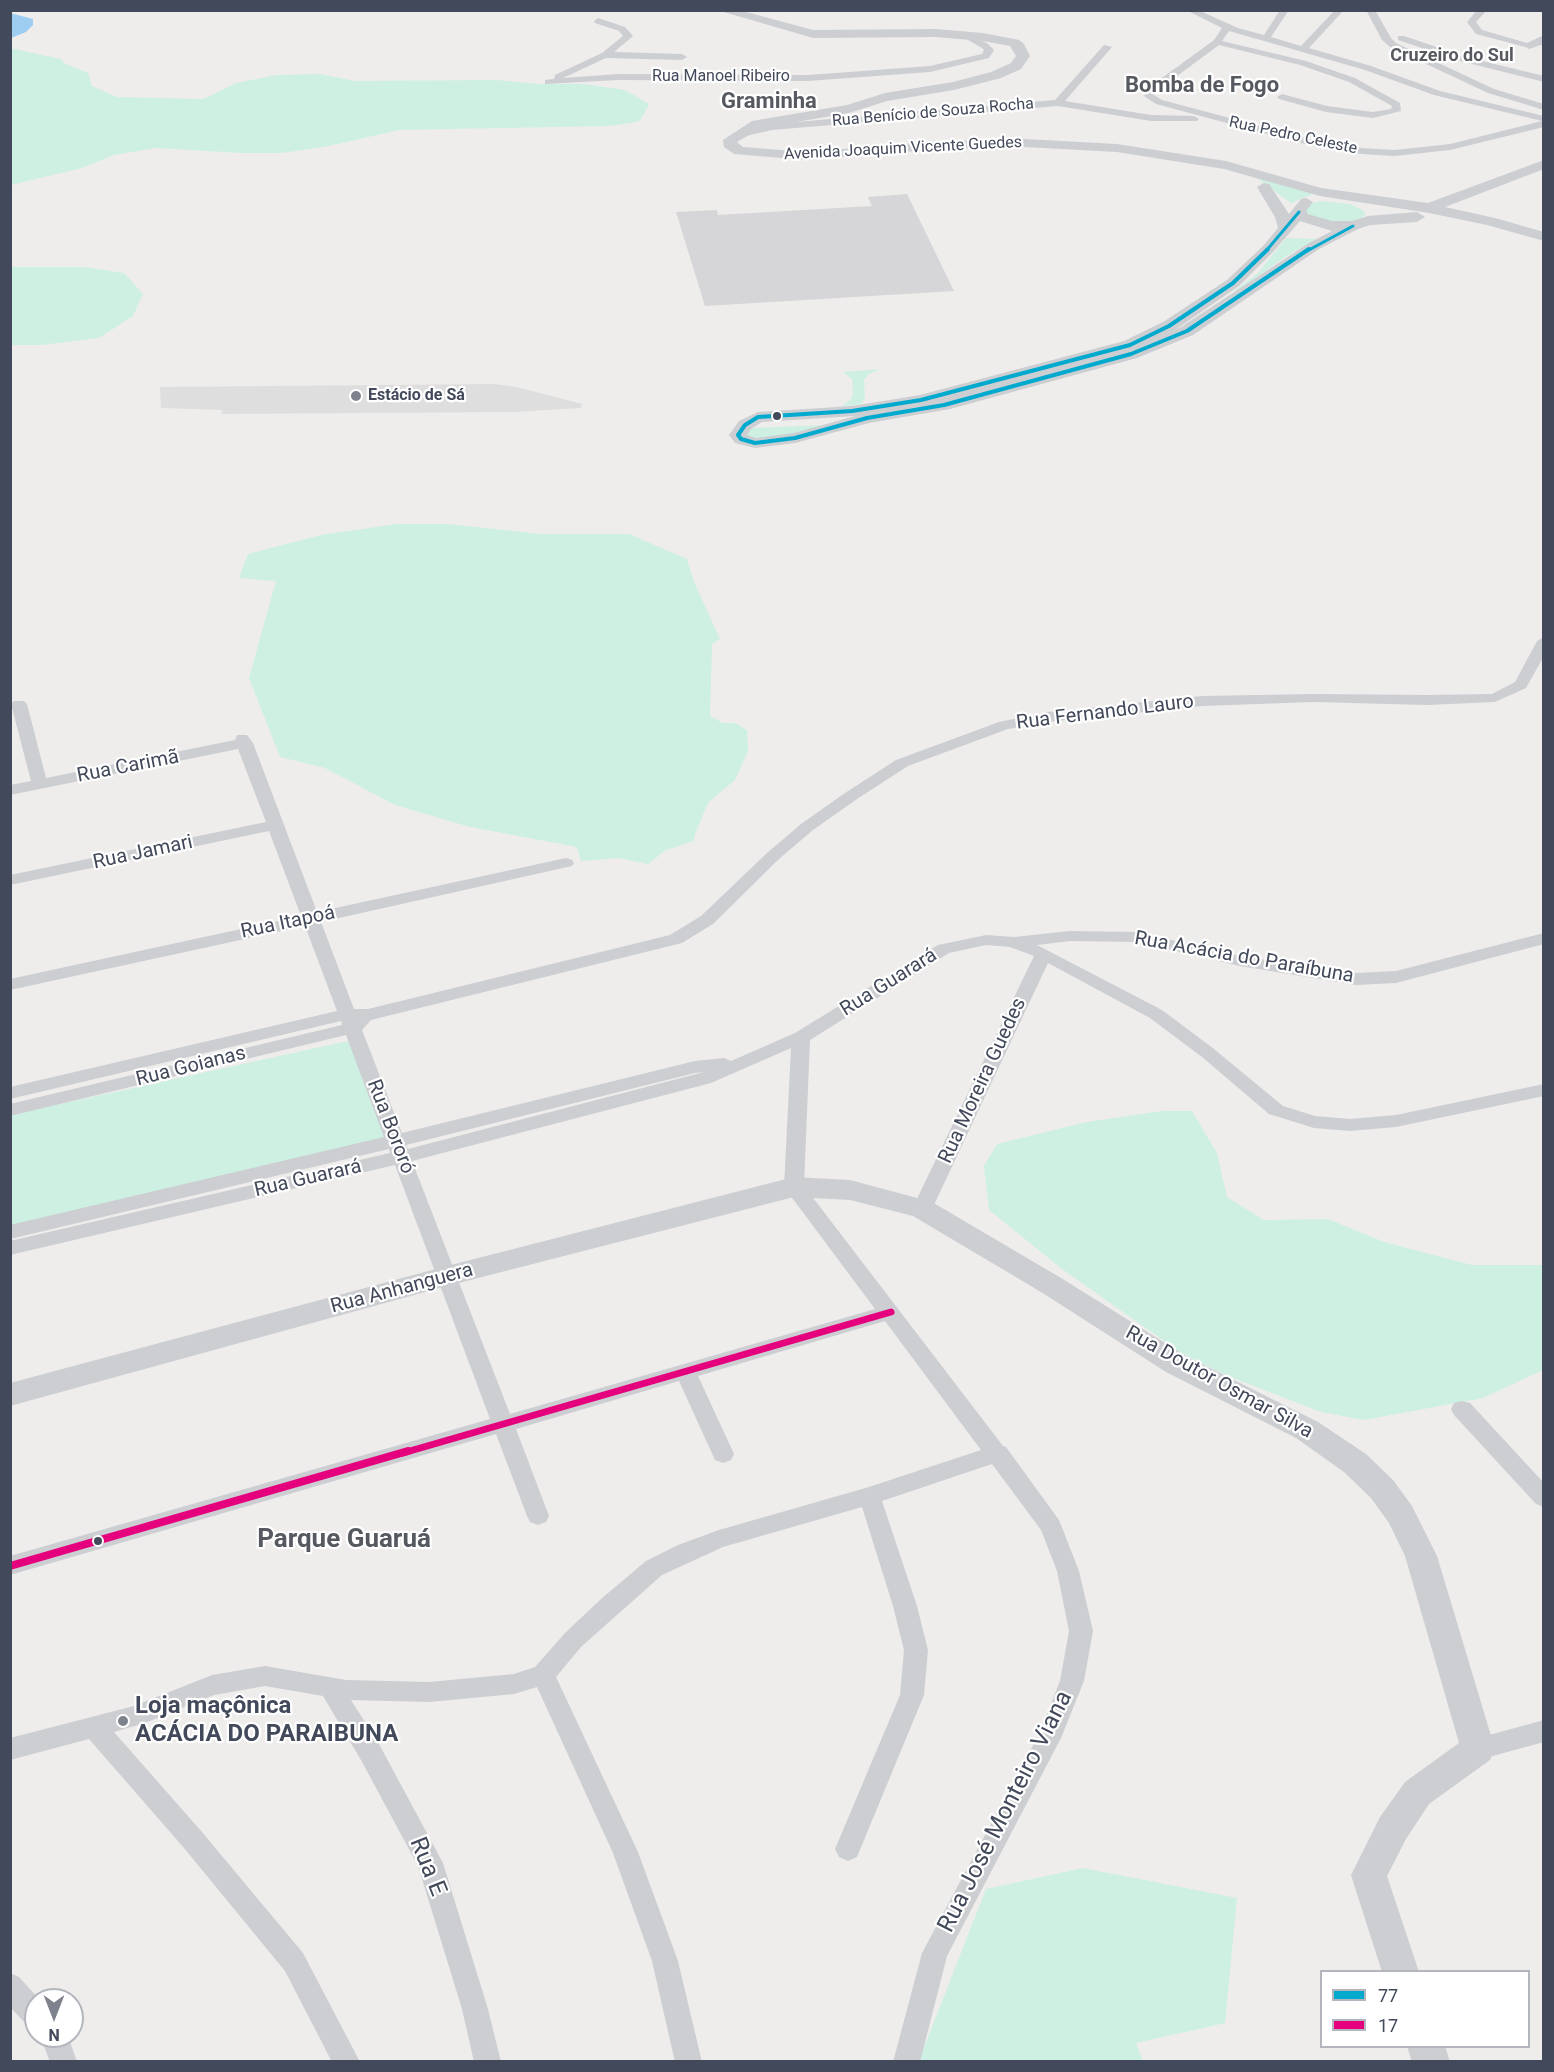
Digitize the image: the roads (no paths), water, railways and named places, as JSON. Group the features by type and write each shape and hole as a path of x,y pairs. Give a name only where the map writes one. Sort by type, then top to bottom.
{"street":[{"name":"Avenida Joaquim Vicente Guedes","path":"723,10 813,34 966,35 1014,44 1019,47 1023,56 1016,66 996,75 954,86 885,97 849,109 774,119 757,124 737,135 729,144 732,148 765,154 806,156 941,145 1024,143 1117,148 1200,160 1254,172 1320,192 1433,213"},
{"path":"1190,10 1265,40 1368,68 1437,93 1544,119"},
{"path":"1203,10 1214,15 1226,26"},
{"path":"1265,40 1285,10"},
{"path":"1302,50 1340,10"},
{"path":"1370,10 1382,32 1393,45 1491,91 1544,107"},
{"path":"1497,10 1482,12 1471,22 1479,32 1544,48"},
{"name":"Rua Manoel Ribeiro","path":"598,21 622,29 628,34 627,38 605,55 548,82 629,77 808,78 930,69 986,56 988,50 985,46 966,35"},
{"name":"Rua Pedro Celeste","path":"1226,26 1217,42 1154,88 1149,96 1159,102 1220,120 1361,151 1395,153 1450,147 1544,124"},
{"path":"1382,32 1463,59 1544,79"},
{"path":"1529,45 1544,39"},
{"path":"1217,42 1304,63 1352,80 1398,105 1396,111 1373,115 1326,109 1282,97"},
{"path":"1058,103 1107,46"},
{"path":"605,55 682,57"},
{"name":"Rua Benício de Souza Rocha","path":"737,135 772,127 1058,103 1151,118 1220,120"},
{"name":"Avenida Joaquim Vicente Guedes","path":"1200,160 1229,170 1264,187 1310,221 1350,229"},
{"path":"1282,231 1350,229 1433,213 1544,164"},
{"path":"1264,187 1283,217 1282,231"},
{"path":"1320,192 1343,199 1369,208 1372,217 1268,275 1187,331 1160,344 944,405 869,407 758,417 745,425 738,435 748,442 772,442 795,438 869,407 952,392 1130,345 1158,332 1233,282 1268,249 1300,206 1310,200 1343,199 1365,199"},
{"path":"1433,213 1544,242"},
{"path":"1350,229 1399,217 1433,213 1490,221 1544,237"},
{"name":"Rua Fernando Lauro","path":"676,939 707,920 773,856 807,827 851,796 902,763 1004,725 1048,717 1202,701 1314,698 1427,700 1495,698 1521,685 1544,641"},
{"path":"19,704 40,784"},
{"name":"Rua Carimã","path":"10,790 244,740"},
{"name":"Rua Bororó","path":"244,740 538,1516"},
{"name":"Rua Jamari","path":"10,880 276,825"},
{"name":"Rua Itapoá","path":"10,985 566,863"},
{"name":"Rua Acácia do Paraíbuna","path":"1012,942 1070,936 1137,937 1240,961 1356,979 1395,977 1544,938"},
{"name":"Rua Goianas","path":"10,1110 368,1015 676,939"},
{"name":"Rua Guarará","path":"10,1248 96,1220 399,1149 615,1094 695,1067 741,1062 801,1037 944,949 986,940 1012,942 1044,954 1156,1014 1208,1053 1276,1110 1314,1122 1350,1125 1396,1121 1544,1090"},
{"name":"Rua Moreira Guedes","path":"922,1209 1044,954"},
{"name":"Rua Goianas","path":"10,1093 350,1021"},
{"path":"794,1187 801,1037"},
{"name":"Rua Doutor Osmar Silva","path":"794,1187 850,1190 922,1209 1051,1285 1176,1364 1307,1430 1355,1462 1382,1489 1401,1515 1421,1556 1478,1749"},
{"name":"Rua Anhanguera","path":"10,1395 447,1276 794,1187"},
{"name":"Rua José Monteiro Viana","path":"794,1187 999,1454 1051,1526 1068,1571 1082,1631 1072,1681 1049,1738 935,1953 906,2061"},
{"name":"Rua Guarará","path":"10,1232 96,1220"},
{"path":"10,1566 891,1312"},
{"path":"686,1371 723,1454"},
{"path":"1462,1409 1544,1498"},
{"path":"10,1749 136,1716 212,1685 265,1676 346,1690 429,1692 514,1684 543,1675 573,1640 609,1606 654,1568 686,1552 719,1539 869,1496 999,1454"},
{"path":"848,1849 912,1695 916,1650 905,1606 869,1496"},
{"path":"543,1675 625,1852 665,1961 689,2061"},
{"name":"Rua E","path":"330,1687 370,1752 430,1863 475,2008 488,2061"},
{"path":"94,1727 193,1840 294,1962 347,2061"},
{"path":"1401,1970 1369,1875 1393,1828 1417,1793 1478,1749 1544,1731"},
{"path":"10,1986 24,2002"}],"water":[{"path":"10,13 33,19 33,25 26,32 11,38"}],"place":[{"name":"Estácio de Sá","path":"356,396"},
{"name":"Loja maçônica ACÁCIA DO PARAIBUNA","path":"123,1721"}],"district":[{"name":"Cruzeiro do Sul","path":"1452,56"},
{"name":"Bomba de Fogo","path":"1202,86"},
{"name":"Graminha","path":"769,102"},
{"name":"Parque Guaruá","path":"344,1540"}]}
